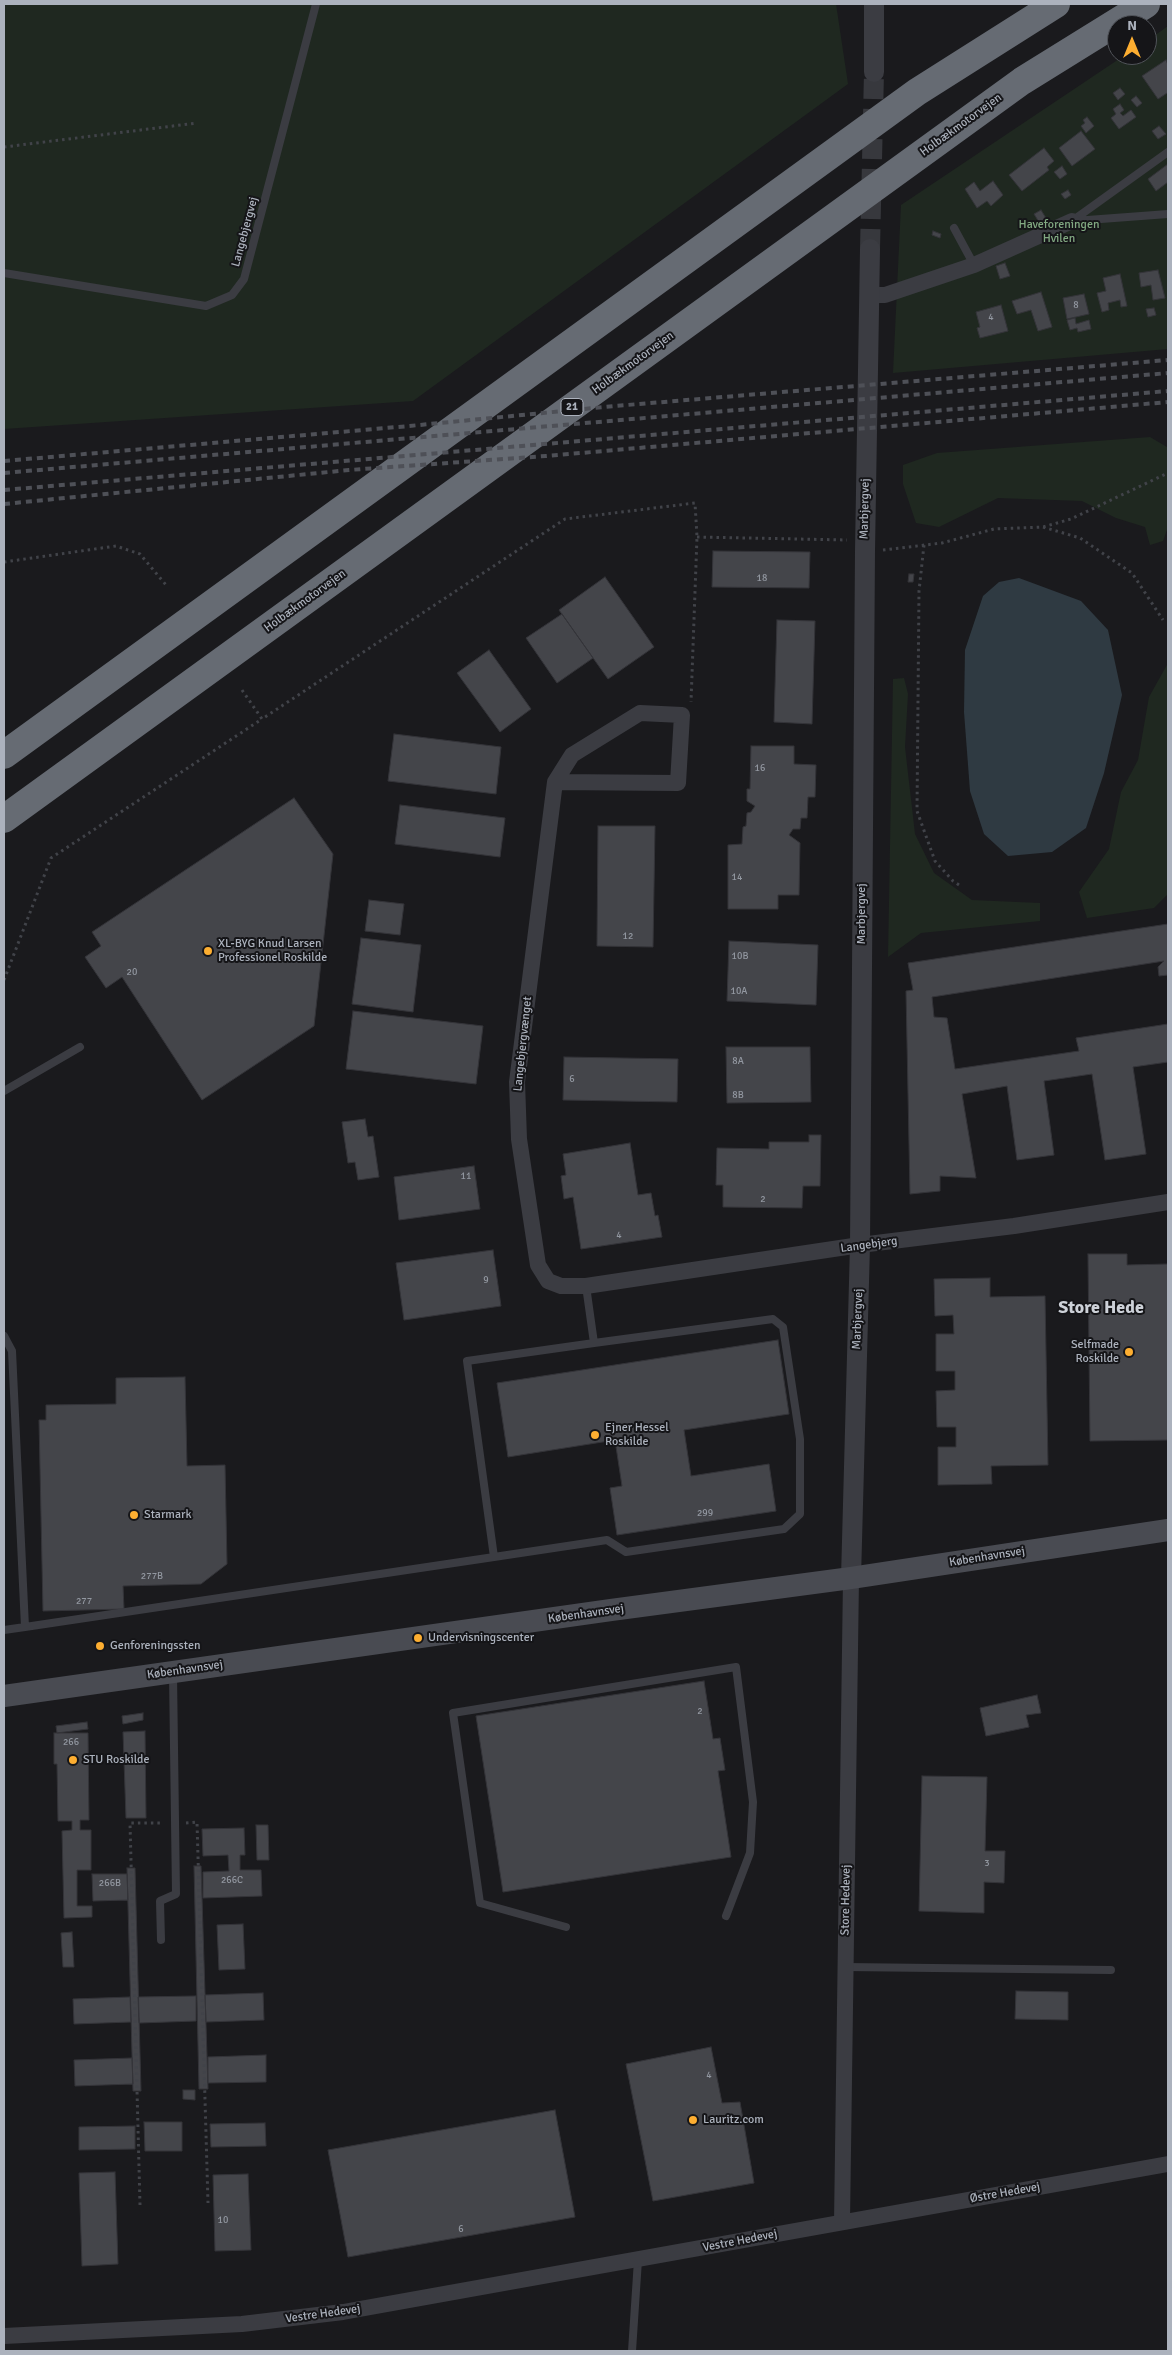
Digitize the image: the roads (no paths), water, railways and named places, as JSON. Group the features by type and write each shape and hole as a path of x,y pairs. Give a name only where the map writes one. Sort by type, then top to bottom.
{"highway":[{"path":"4,755 917,92 1056,4"},
{"name":"Holbækmotorvejen","path":"4,819 1022,81 1146,4"}],"main road":[{"name":"Københavnsvej","path":"4,1696 851,1578 1168,1530"}],"street":[{"path":"874,4 874,72"},
{"path":"870,295 885,295 974,265 1072,221"},
{"name":"Marbjergvej","path":"851,1578 860,1245 865,545 870,249"},
{"name":"Langebjergvænget","path":"555,782 678,783 682,715 640,713 572,755 555,782 517,1082 519,1139 538,1266 548,1281 578,1286"},
{"name":"Langebjerg","path":"578,1286 860,1245 1014,1226 1168,1202"},
{"name":"Store Hedevej","path":"842,2222 851,1578"},
{"name":"Østre Hedevej","path":"842,2222 1168,2164"},
{"name":"Vestre Hedevej","path":"4,2336 242,2324 325,2314 638,2260 842,2222"}],"lane":[{"name":"Langebjergvej","path":"4,273 206,306 232,295 244,279 316,4"},
{"path":"1072,221 1168,152"},
{"path":"1072,221 1168,214"},
{"path":"954,228 974,265"},
{"path":"4,1091 80,1047"},
{"path":"578,1286 594,1343"},
{"path":"4,1630 25,1627 608,1540 626,1552 784,1529 800,1514 800,1439 783,1327 773,1319 467,1361 494,1557"},
{"path":"4,1336 12,1351 25,1627"},
{"path":"566,1927 480,1903 453,1713 736,1667 753,1802 750,1853 726,1916"},
{"path":"161,1940 160,1901 176,1894 173,1672"},
{"path":"845,1968 1111,1970"},
{"path":"632,2351 638,2260"}],"tunnel":[{"path":"870,249 874,72"}],"railway":[{"path":"4,461 615,406 1168,360"},
{"path":"4,473 1168,373"},
{"path":"4,490 1168,391"},
{"path":"4,504 349,470 546,456 1168,402"}],"place":[{"name":"XL-BYG Knud Larsen Professionel Roskilde","path":"208,951"},
{"name":"Selfmade Roskilde","path":"1129,1352"},
{"name":"Ejner Hessel Roskilde","path":"595,1435"},
{"name":"Starmark","path":"134,1515"},
{"name":"Undervisningscenter","path":"418,1638"},
{"name":"Genforeningssten","path":"100,1646"},
{"name":"STU Roskilde","path":"73,1760"},
{"name":"Lauritz.com","path":"693,2120"}],"district":[{"name":"Store Hede","path":"1101,1308"}],"park label":[{"name":"Haveforeningen Hvilen","path":"1059,232"}]}
